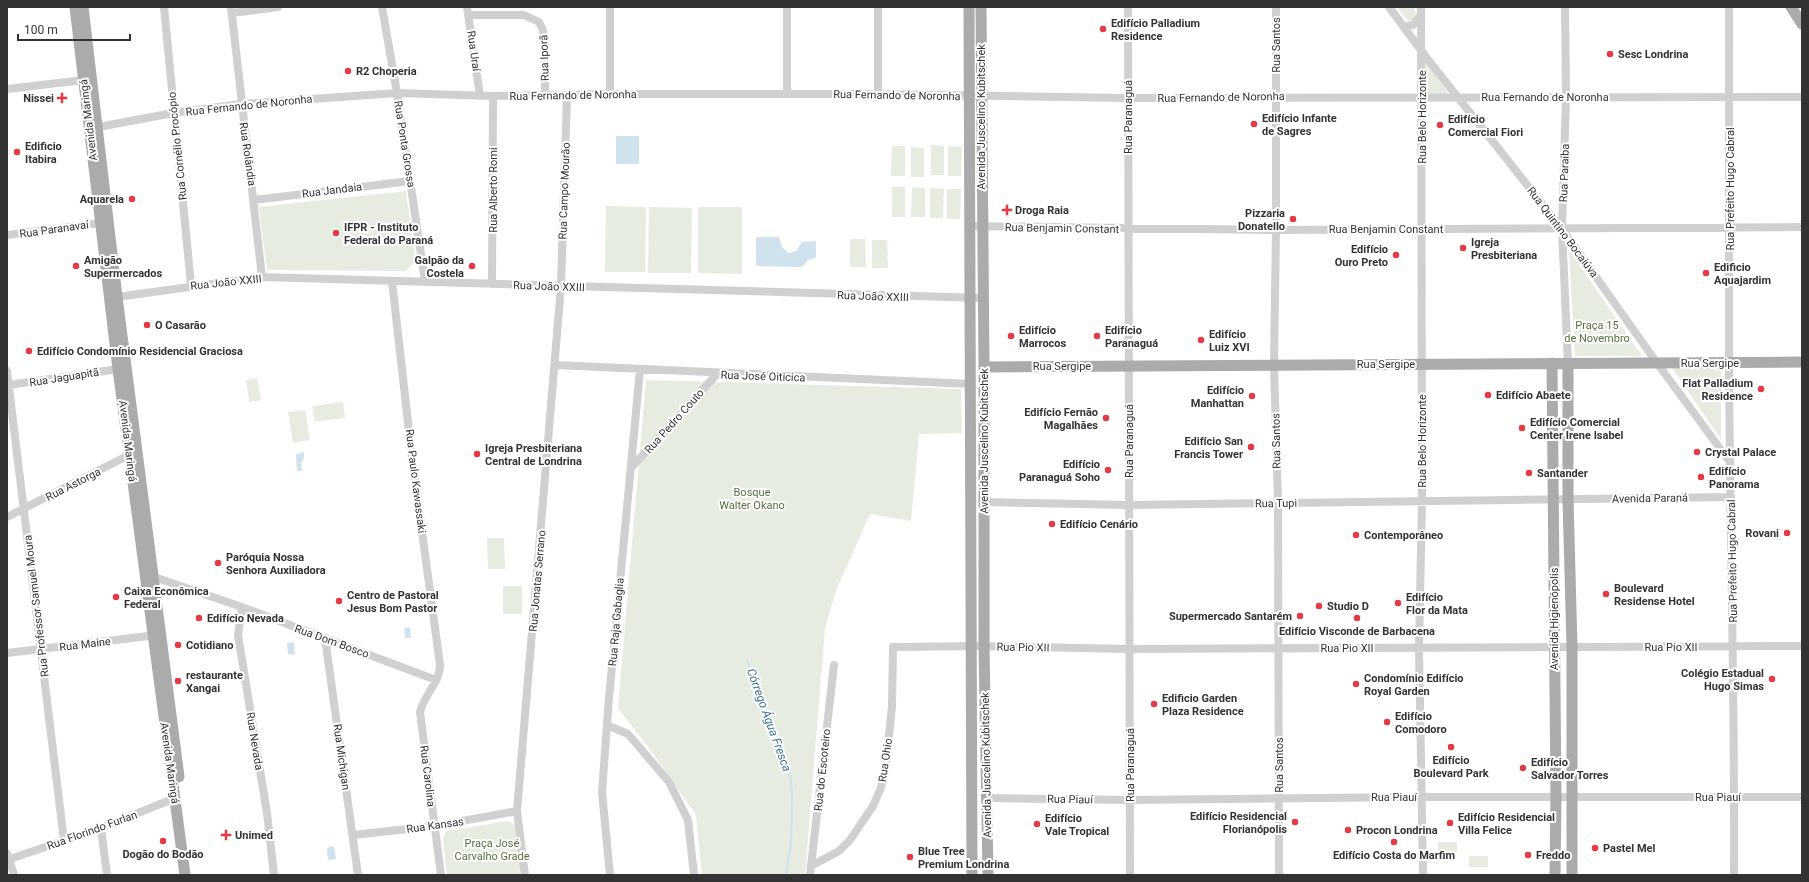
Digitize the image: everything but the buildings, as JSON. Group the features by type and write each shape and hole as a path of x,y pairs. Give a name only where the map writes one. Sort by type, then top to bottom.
{"main road":[{"name":"Avenida Maringá","path":"75,7 84,80 94,128 117,297 134,452 158,635 193,875"},
{"name":"Avenida Maringá","path":"83,7 94,128 100,223 118,368 134,452 154,577 158,635 174,798 185,875"},
{"name":"Avenida Juscelino Kubitschek","path":"969,7 982,226 984,367 984,646 988,875"},
{"name":"Avenida Juscelino Kubitschek","path":"972,875 970,226 975,96 981,7"},
{"path":"1790,7 1802,24"},
{"name":"Rua Sergipe","path":"984,367 1274,364 1802,362"},
{"name":"Avenida Higienópolis","path":"1552,363 1556,798 1555,875"},
{"name":"Avenida Higienópolis","path":"1568,364 1568,499 1572,647 1572,875"},
{"path":"1553,400 1568,400"},
{"path":"972,716 978,743 978,783 980,793 987,798"}],"street":[{"name":"Rua Cornélio Procópio","path":"164,7 173,113 191,286"},
{"path":"231,10 278,7"},
{"name":"Rua Ponta Grossa","path":"382,7 397,93 425,281"},
{"path":"610,7 610,94"},
{"path":"787,7 787,94"},
{"path":"878,7 878,94"},
{"name":"Rua Paranaguá","path":"1128,7 1130,875"},
{"name":"Rua Santos","path":"1276,7 1276,230 1274,364 1278,503 1279,875"},
{"name":"Rua Quintino Bocaiúva","path":"1390,7 1422,52 1562,229 1657,363 1730,462"},
{"name":"Rua Paraíba","path":"1565,7 1566,97 1562,229 1568,364"},
{"name":"Rua Prefeito Hugo Cabral","path":"1729,7 1731,227 1729,363 1734,646 1734,875"},
{"name":"Rua Rolândia","path":"231,10 262,277"},
{"name":"Rua Iporã","path":"468,11 524,15 539,22 543,30 544,37 545,96"},
{"name":"Rua Uraí","path":"468,11 480,96"},
{"path":"1404,27 1413,25 1421,11"},
{"name":"Rua Belo Horizonte","path":"1421,11 1422,500 1419,648 1420,797 1423,875"},
{"path":"7,89 84,80"},
{"name":"Rua Fernando de Noronha","path":"94,128 173,113 241,104 397,93 480,96 610,94 878,94 1128,98 1276,96 1802,97"},
{"name":"Rua Campo Mourão","path":"561,286 567,95"},
{"name":"Rua Alberto Romi","path":"492,284 493,96"},
{"name":"Rua Jandaia","path":"254,200 410,181"},
{"name":"Rua Paranavaí","path":"7,236 100,223"},
{"name":"Rua Benjamin Constant","path":"970,226 1276,230 1802,226"},
{"name":"Rua João XXIII","path":"117,297 262,277 983,298"},
{"name":"Rua Paulo Kawassaki","path":"392,281 412,458 440,666 440,671 436,680"},
{"name":"Rua Jonatas Serrano","path":"525,875 517,811 556,365 561,286"},
{"name":"Rua José Oiticica","path":"556,365 717,374 971,379"},
{"name":"Rua Sergipe","path":"971,379 984,367"},
{"name":"Rua Jaguapitã","path":"9,385 118,368"},
{"name":"Rua Raja Gabaglia","path":"610,875 602,792 640,370"},
{"name":"Rua Professor Samuel Moura","path":"7,371 64,841"},
{"name":"Rua Pedro Couto","path":"631,468 717,374"},
{"name":"Rua Astorga","path":"7,517 134,452"},
{"name":"Avenida Paraná","path":"1568,499 1732,497"},
{"name":"Rua Tupi","path":"984,502 1130,505 1553,498 1568,499"},
{"name":"Rua Dom Bosco","path":"154,577 242,607 436,680"},
{"name":"Rua Nevada","path":"242,607 238,635 267,813 274,875"},
{"name":"Rua Maine","path":"7,653 158,635"},
{"name":"Rua Michigan","path":"325,638 358,875"},
{"name":"Rua Pio XII","path":"893,647 984,646 1130,649 1802,646"},
{"name":"Rua Ohio","path":"811,871 839,851 850,840 874,806 880,790 885,774 892,706 893,647"},
{"name":"Rua do Escoteiro","path":"811,871 834,666"},
{"name":"Rua Carolina","path":"436,680 425,698 420,712 441,875"},
{"path":"607,725 620,729 628,734 669,782 688,820 694,875"},
{"name":"Rua Piauí","path":"987,798 1130,800 1420,797 1802,797"},
{"name":"Rua Florindo Furlan","path":"8,856 64,841 101,828 174,798"},
{"name":"Rua Kansas","path":"352,835 435,826 517,811"},
{"path":"101,828 107,875"},
{"path":"8,856 14,875"}],"green space":[{"path":"1397,7 1415,7 1415,17 1409,22"},
{"path":"1425,59 1450,96 1426,94"},
{"path":"931,145 944,146 944,175 931,175"},
{"path":"892,146 905,146 905,176 891,176"},
{"path":"948,146 962,147 961,176 948,176"},
{"path":"911,147 924,148 924,177 911,177"},
{"path":"892,187 905,187 905,217 892,217"},
{"path":"912,187 925,188 925,217 911,217"},
{"path":"930,188 944,189 943,218 930,218"},
{"path":"947,189 961,189 960,219 947,219"},
{"name":"IFPR - Instituto Federal do Paraná","path":"406,191 416,262 405,271 267,270 259,207"},
{"path":"606,206 646,207 645,272 605,272"},
{"path":"649,207 692,208 691,273 648,273"},
{"path":"698,207 742,207 742,274 698,273"},
{"path":"850,239 865,239 866,267 850,267"},
{"path":"872,240 887,240 888,268 872,268"},
{"name":"Praça 15 de Novembro","path":"1569,250 1642,356 1575,356"},
{"path":"1672,368 1721,368 1721,439"},
{"path":"257,378 261,400 249,402 246,380"},
{"name":"Bosque Walter Okano","path":"646,380 961,389 962,433 919,434 911,521 870,514 837,588 825,628 805,875 702,875 696,815 649,748 618,708"},
{"path":"343,402 345,418 315,422 312,406"},
{"path":"305,410 310,440 293,443 288,412"},
{"path":"487,538 504,538 505,569 488,569"},
{"path":"503,586 522,586 522,614 503,614"},
{"name":"Praça José Carvalho Grade","path":"508,821 514,824 517,829 523,875 447,875 443,839 446,831"},
{"path":"1438,842 1457,842 1457,852 1438,852"},
{"path":"1469,856 1488,856 1488,867 1469,867"}],"water":[{"path":"616,136 639,136 639,164 616,164"},
{"path":"756,237 779,237 782,247 789,253 796,251 802,242 816,241 816,258 808,260 802,267 756,266"},
{"path":"304,452 304,458 301,463 302,471 297,471 296,454"},
{"path":"410,627 411,638 405,638 404,628"},
{"path":"294,642 295,655 288,654 287,643"},
{"path":"330,846 334,847 336,859 328,860 327,849"}],"waterway":[{"name":"Córrego Água Fresca","path":"747,660 779,752 790,773 792,795 791,843 786,875"}],"place":[{"name":"Edifício Palladium Residence","path":"1103,29"},
{"name":"Sesc Londrina","path":"1610,54"},
{"name":"R2 Choperia","path":"348,71"},
{"name":"Nissei","path":"62,98"},
{"name":"Edifício Infante de Sagres","path":"1254,124"},
{"name":"Edifício Comercial Fiori","path":"1440,125"},
{"name":"Edificio Itabira","path":"17,152"},
{"name":"Aquarela","path":"132,199"},
{"name":"Droga Raia","path":"1007,210"},
{"name":"Pizzaria Donatello","path":"1293,219"},
{"name":"IFPR - Instituto Federal do Paraná","path":"336,233"},
{"name":"Igreja Presbiteriana","path":"1463,248"},
{"name":"Edifício Ouro Preto","path":"1396,255"},
{"name":"Amigão Supermercados","path":"76,266"},
{"name":"Galpão da Costela","path":"472,266"},
{"name":"Edificio Aquajardim","path":"1706,273"},
{"name":"O Casarão","path":"147,325"},
{"name":"Edifício Marrocos","path":"1011,336"},
{"name":"Edifício Paranaguá","path":"1097,336"},
{"name":"Edifício Luiz XVI","path":"1201,340"},
{"name":"Edifício Condomínio Residencial Graciosa","path":"29,351"},
{"name":"Flat Palladium Residence","path":"1761,389"},
{"name":"Edifício Abaete","path":"1488,395"},
{"name":"Edifício Manhattan","path":"1252,396"},
{"name":"Edifício Fernão Magalhães","path":"1106,418"},
{"name":"Edifício Comercial Center Irene Isabel","path":"1522,428"},
{"name":"Edifício San Francis Tower","path":"1251,447"},
{"name":"Crystal Palace","path":"1697,452"},
{"name":"Igreja Presbiteriana Central de Londrina","path":"477,454"},
{"name":"Edifício Paranaguá Soho","path":"1108,470"},
{"name":"Santander","path":"1529,473"},
{"name":"Edifício Panorama","path":"1701,477"},
{"name":"Edifício Cenário","path":"1052,524"},
{"name":"Rovani","path":"1787,533"},
{"name":"Contemporâneo","path":"1356,535"},
{"name":"Paróquia Nossa Senhora Auxiliadora","path":"218,563"},
{"name":"Boulevard Residense Hotel","path":"1606,594"},
{"name":"Caixa Econômica Federal","path":"116,597"},
{"name":"Centro de Pastoral Jesus Bom Pastor","path":"339,601"},
{"name":"Edifício Flor da Mata","path":"1398,603"},
{"name":"Studio D","path":"1319,606"},
{"name":"Supermercado Santarém","path":"1300,616"},
{"name":"Edifício Nevada","path":"199,618"},
{"name":"Edifício Visconde de Barbacena","path":"1357,618"},
{"name":"Cotidiano","path":"178,645"},
{"name":"Colégio Estadual Hugo Simas","path":"1772,679"},
{"name":"restaurante Xangai","path":"178,681"},
{"name":"Condomínio Edifício Royal Garden","path":"1356,684"},
{"name":"Edificio Garden Plaza Residence","path":"1154,704"},
{"name":"Edifício Comodoro","path":"1387,722"},
{"name":"Edifício Boulevard Park","path":"1451,747"},
{"name":"Edifício Salvador Torres","path":"1523,768"},
{"name":"Edifício Residencial Florianópolis","path":"1295,822"},
{"name":"Edifício Residencial Villa Felice","path":"1450,823"},
{"name":"Edifício Vale Tropical","path":"1037,824"},
{"name":"Procon Londrina","path":"1348,830"},
{"name":"Unimed","path":"226,835"},
{"name":"Dogão do Bodão","path":"163,841"},
{"name":"Edifício Costa do Marfim","path":"1394,842"},
{"name":"Pastel Mel","path":"1595,848"},
{"name":"Freddo","path":"1528,855"},
{"name":"Blue Tree Premium Londrina","path":"910,857"}]}
